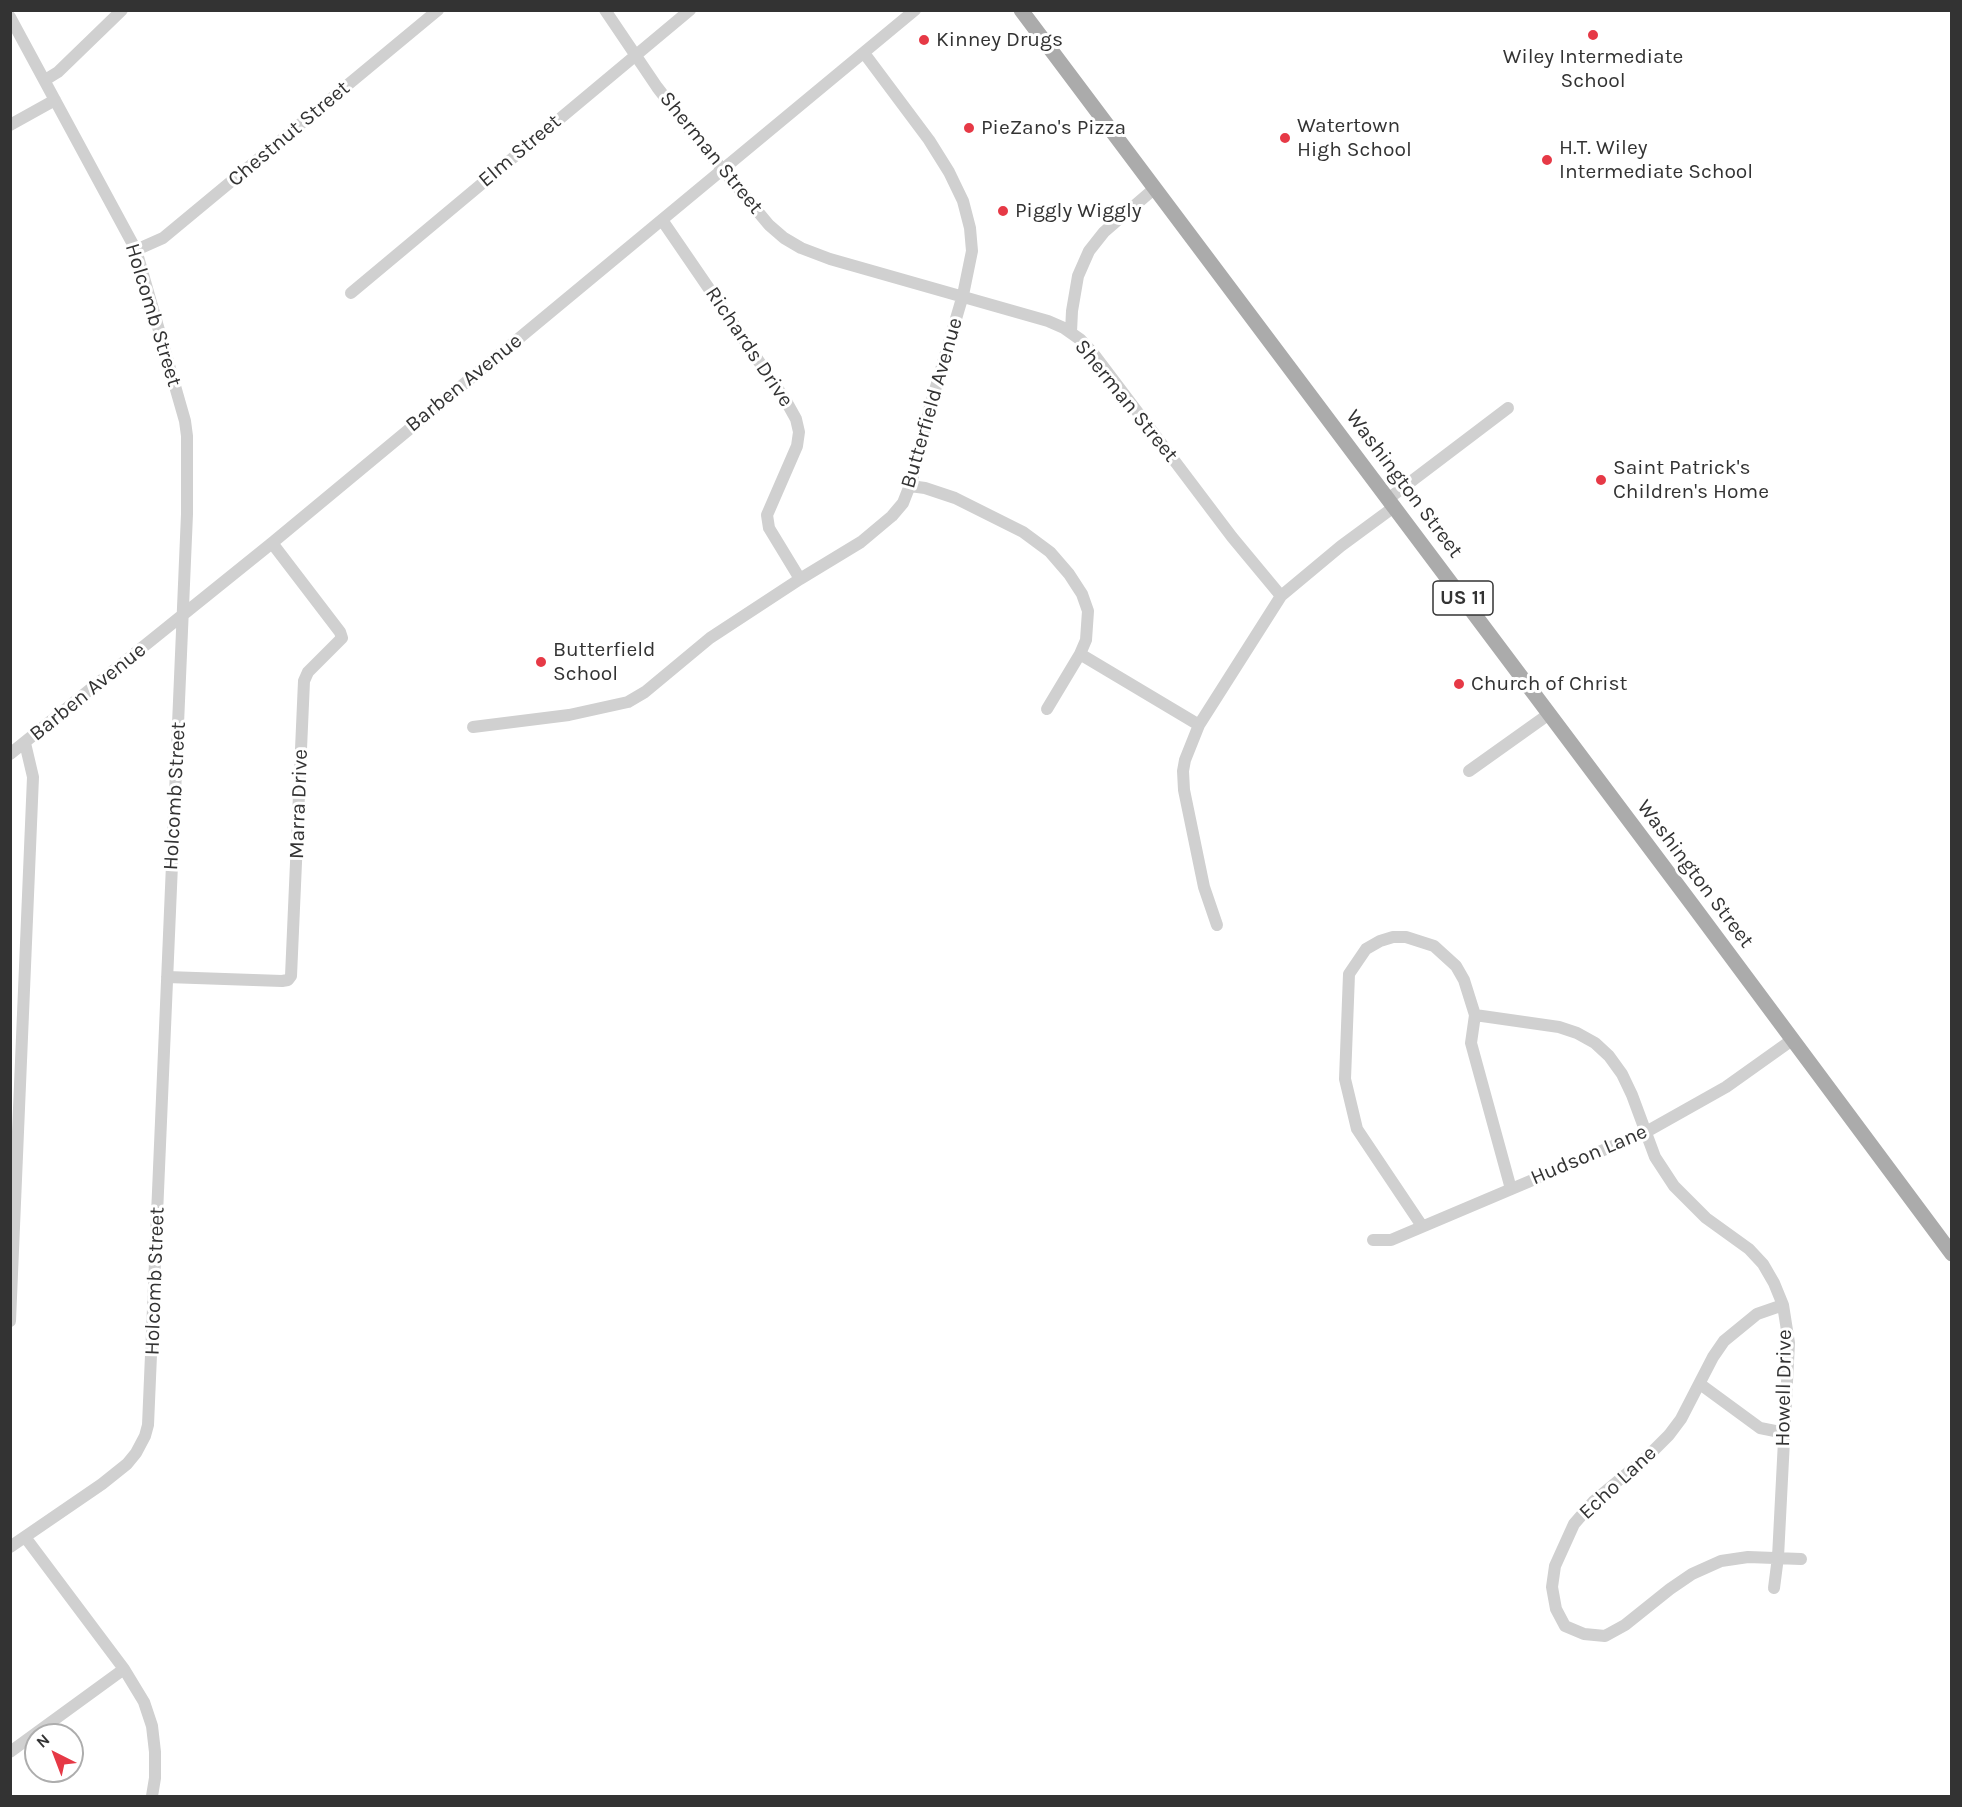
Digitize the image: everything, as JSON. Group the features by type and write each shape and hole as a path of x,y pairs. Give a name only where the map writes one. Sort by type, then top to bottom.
{"main road":[{"name":"Washington Street","path":"1021,10 1952,1254"}],"street":[{"path":"45,80 58,72 122,10"},
{"name":"Chestnut Street","path":"136,250 163,238 438,10"},
{"name":"Sherman Street","path":"605,10 664,96 769,225 784,238 801,248 830,259 963,295 1048,321 1071,332 1093,353 1232,537 1281,596"},
{"name":"Elm Street","path":"351,293 690,10"},
{"name":"Barben Avenue","path":"10,754 272,543 724,171 915,10"},
{"name":"Holcomb Street","path":"10,17 136,250 186,429 187,514 150,1405 145,1436 127,1464 102,1484 10,1547"},
{"name":"Butterfield Avenue","path":"473,727 569,715 628,702 645,692 710,638 874,533 903,503 910,486 963,295 972,251 970,228 963,201 949,172 929,140 864,53"},
{"path":"10,124 55,100"},
{"path":"1071,332 1078,276 1089,251 1104,232 1155,188"},
{"name":"Richards Drive","path":"662,220 796,418 799,432 797,446 767,515 769,528 800,579"},
{"path":"1217,925 1204,888 1184,790 1185,760 1199,725 1281,596 1508,408"},
{"path":"910,486 925,488 955,498 1007,522 1050,552 1082,594 1088,611 1086,640 1047,709"},
{"name":"Marra Drive","path":"167,976 282,981 288,980 291,976 304,681 308,672 342,638 340,632 272,543"},
{"path":"1080,654 1199,725"},
{"path":"1469,771 1549,714"},
{"path":"10,1321 33,777 25,743"},
{"path":"1422,1226 1357,1129 1345,1078 1349,974 1366,949 1380,940 1393,937 1419,940 1434,946 1456,966 1464,980 1475,1015 1471,1042 1511,1189"},
{"name":"Howell Drive","path":"1475,1015 1559,1027 1595,1043 1609,1056 1622,1074 1655,1157 1684,1198 1706,1218 1749,1249 1763,1264 1774,1283 1783,1305 1789,1343 1778,1557 1774,1588"},
{"name":"Hudson Lane","path":"1373,1240 1391,1240 1646,1132 1726,1088 1792,1040"},
{"name":"Echo Lane","path":"1783,1305 1757,1314 1724,1341 1713,1357 1681,1419 1669,1435 1650,1455 1594,1502 1574,1524 1555,1566 1552,1587 1556,1609 1565,1626 1584,1634 1605,1636 1625,1625 1692,1574 1720,1561 1748,1557 1801,1559"},
{"path":"1700,1384 1760,1428 1785,1433"},
{"path":"25,1537 124,1669 144,1702 152,1726 155,1752 152,1797"},
{"path":"10,1752 124,1669"}],"place":[{"name":"Wiley Intermediate School","path":"1593,35"},
{"name":"Kinney Drugs","path":"924,40"},
{"name":"PieZano's Pizza","path":"969,128"},
{"name":"Watertown High School","path":"1285,138"},
{"name":"H.T. Wiley Intermediate School","path":"1547,160"},
{"name":"Piggly Wiggly","path":"1003,211"},
{"name":"Saint Patrick's Children's Home","path":"1601,480"},
{"name":"Butterfield School","path":"541,662"},
{"name":"Church of Christ","path":"1459,684"}]}
